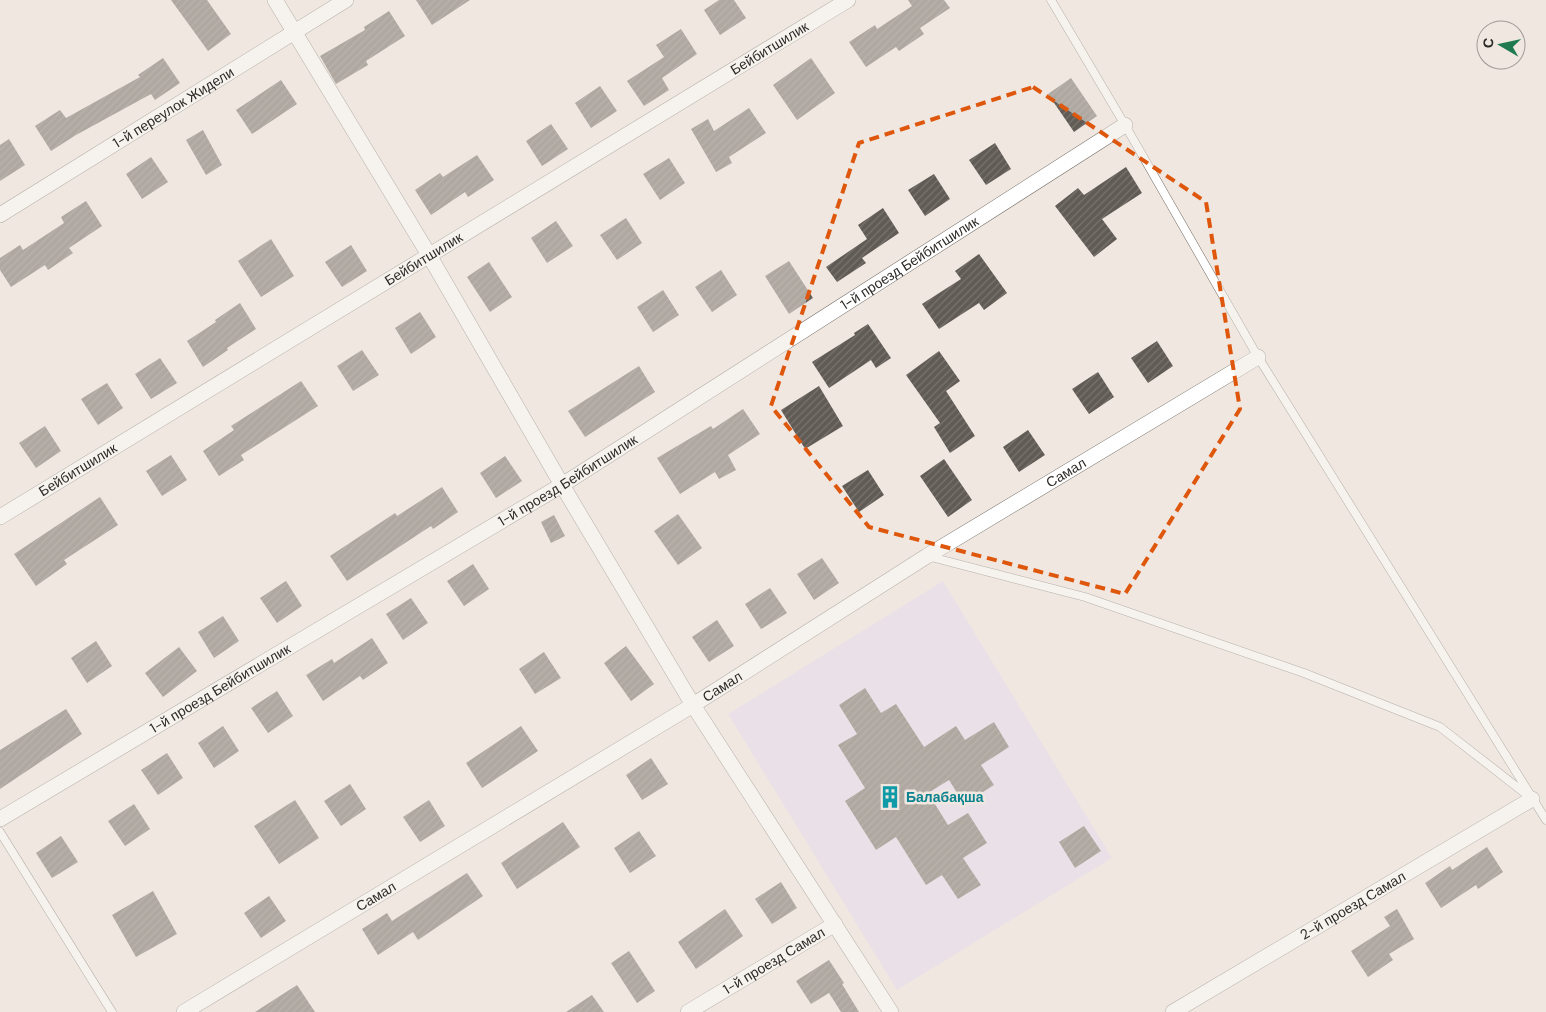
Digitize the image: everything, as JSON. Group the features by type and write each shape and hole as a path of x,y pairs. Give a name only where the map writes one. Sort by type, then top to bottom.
{"street":[{"path":"275,0 429,255 562,485 694,705 891,1012"},
{"name":"1-й переулок Жидели","path":"0,216 346,0"},
{"name":"Бейбитшилик","path":"0,516 848,0"},
{"name":"1-й проезд Бейбитшилик","path":"0,819 562,485 1125,125"},
{"name":"Самал","path":"184,1012 694,705 927,556 1258,357"},
{"name":"2-й проезд Самал","path":"1173,1012 1532,799"},
{"name":"1-й проезд Самал","path":"688,1012 835,924"}],"lane":[{"path":"1051,0 1258,357 1546,820"},
{"path":"927,556 1085,597 1304,673 1440,727 1532,799"},
{"path":"0,832 112,1012"}],"highlighted area":[{"path":"1033,87 1206,202 1240,409 1125,594 869,527 771,406 859,143"}],"shaded area":[{"path":"943,581 1112,858 897,990 728,714"}],"building":[{"path":"171,0 207,0 231,34 208,51"},
{"path":"416,0 470,0 432,25"},
{"path":"719,0 734,0 746,18 720,35 704,10"},
{"path":"908,0 944,0 950,8 920,28 924,34 899,51 896,47 866,67 849,42 875,25 877,29 912,6"},
{"path":"389,11 405,36 366,61 368,65 336,84 320,56 365,30 364,27"},
{"path":"681,29 697,54 662,78 669,90 644,106 627,81 664,57 656,45"},
{"path":"163,58 180,83 155,100 151,94 76,135 51,151 35,126 60,110 66,118 140,77 138,75"},
{"path":"811,58 835,93 797,120 773,85"},
{"path":"1071,78 1097,116 1074,132 1048,94"},
{"path":"281,80 297,104 252,134 236,110"},
{"path":"600,86 617,111 591,128 575,103"},
{"path":"749,108 766,133 729,157 732,163 716,172 691,129 708,119 714,131"},
{"path":"551,124 568,149 542,166 526,141"},
{"path":"203,130 222,165 206,175 186,140"},
{"path":"9,139 25,165 0,181 0,145"},
{"path":"995,143 1011,169 986,185 969,160"},
{"path":"477,155 494,180 468,197 465,192 431,215 415,190 440,173 443,177"},
{"path":"151,157 168,182 142,199 126,174"},
{"path":"669,158 685,183 660,200 643,174"},
{"path":"1126,167 1142,193 1102,219 1117,239 1094,257 1055,206 1078,188 1084,195"},
{"path":"934,174 950,199 925,216 908,190"},
{"path":"86,201 102,226 69,248 73,253 48,270 45,265 11,287 0,270 0,258 20,245 23,250 64,223 61,217"},
{"path":"883,208 899,233 862,258 866,263 837,282 826,267 867,239 858,225"},
{"path":"626,218 642,243 617,260 600,235"},
{"path":"556,221 573,246 547,263 531,238"},
{"path":"271,239 294,276 261,297 238,261"},
{"path":"351,245 367,271 342,287 325,262"},
{"path":"979,254 1007,293 984,310 979,303 939,329 922,304 961,279 955,271"},
{"path":"789,261 813,298 789,314 765,276"},
{"path":"489,262 512,297 490,312 467,277"},
{"path":"721,270 737,295 712,312 695,287"},
{"path":"663,290 679,315 653,332 637,307"},
{"path":"240,303 256,329 203,367 187,341"},
{"path":"420,312 436,337 411,354 395,328"},
{"path":"868,324 891,358 876,368 871,360 829,388 812,362 855,335 854,333"},
{"path":"1157,341 1173,366 1148,383 1131,358"},
{"path":"362,350 379,375 353,391 337,366"},
{"path":"939,351 960,381 946,391 975,436 950,453 934,427 940,423 906,375"},
{"path":"160,358 177,383 151,399 135,374"},
{"path":"639,366 655,392 585,437 568,411"},
{"path":"1098,372 1114,397 1089,414 1072,389"},
{"path":"301,381 318,406 241,455 244,460 219,476 203,451 234,430 231,426"},
{"path":"107,383 123,408 98,425 81,399"},
{"path":"819,386 843,426 805,449 781,410"},
{"path":"743,409 760,434 728,455 736,470 719,479 715,472 680,494 657,458 711,426 713,429"},
{"path":"45,426 61,451 36,468 19,443"},
{"path":"1028,430 1045,455 1019,472 1003,447"},
{"path":"171,455 187,480 162,496 146,471"},
{"path":"505,456 522,481 496,498 480,473"},
{"path":"944,459 972,500 948,517 920,476"},
{"path":"868,470 884,495 859,512 842,486"},
{"path":"442,487 458,512 433,529 431,526 347,581 330,556 395,513 397,516"},
{"path":"100,497 118,525 64,560 67,564 36,586 14,554"},
{"path":"678,514 702,548 678,565 654,531"},
{"path":"554,515 565,536 551,543 541,522"},
{"path":"822,558 839,583 814,600 797,574"},
{"path":"473,564 489,589 464,606 447,581"},
{"path":"286,581 302,606 277,623 260,598"},
{"path":"770,588 787,613 761,629 745,604"},
{"path":"411,598 428,623 403,640 386,614"},
{"path":"223,616 239,641 214,658 198,632"},
{"path":"717,620 734,646 709,662 692,637"},
{"path":"372,638 388,663 363,680 360,676 323,701 306,675 332,659 334,663"},
{"path":"96,641 112,666 87,683 71,658"},
{"path":"626,646 654,684 631,701 604,663"},
{"path":"179,647 197,671 163,697 145,673"},
{"path":"544,652 561,678 535,694 519,669"},
{"name":"Балабақша","path":"865,688 881,713 896,704 924,747 956,726 965,740 994,722 1009,747 981,765 994,785 964,804 949,780 928,793 948,825 968,813 987,843 963,858 981,885 958,899 942,875 926,885 896,837 876,850 845,801 865,788 838,745 857,734 839,705"},
{"path":"277,691 293,716 268,733 251,708"},
{"path":"66,709 82,734 0,789 0,750"},
{"path":"223,726 239,751 214,768 198,743"},
{"path":"521,726 538,751 482,788 466,763"},
{"path":"167,753 183,778 158,795 141,770"},
{"path":"651,758 668,784 642,800 626,775"},
{"path":"350,784 366,809 341,826 324,801"},
{"path":"295,800 319,838 279,864 254,826"},
{"path":"429,800 445,826 420,842 403,817"},
{"path":"134,804 150,829 125,846 108,821"},
{"path":"563,822 580,847 517,889 501,863"},
{"path":"1084,826 1101,851 1075,868 1059,842"},
{"path":"639,831 656,856 630,873 614,848"},
{"path":"61,836 78,862 52,878 36,853"},
{"path":"1487,847 1503,872 1478,889 1476,885 1441,908 1425,883 1450,866 1452,870"},
{"path":"467,873 483,896 418,940 413,932 378,955 362,929 387,913 392,921"},
{"path":"781,882 797,908 772,924 755,899"},
{"path":"153,891 177,934 136,957 112,915"},
{"path":"269,896 286,921 261,938 244,913"},
{"path":"725,909 743,936 696,969 678,942"},
{"path":"1397,909 1414,939 1389,954 1393,960 1368,977 1351,951 1390,926 1384,917"},
{"path":"629,951 655,991 637,1003 611,963"},
{"path":"829,960 859,1012 841,1012 829,993 811,1004 796,981"},
{"path":"297,985 315,1012 255,1012"},
{"path":"592,995 604,1012 566,1012"}],"place":[{"name":"Балабақша","path":"890,797"}]}
